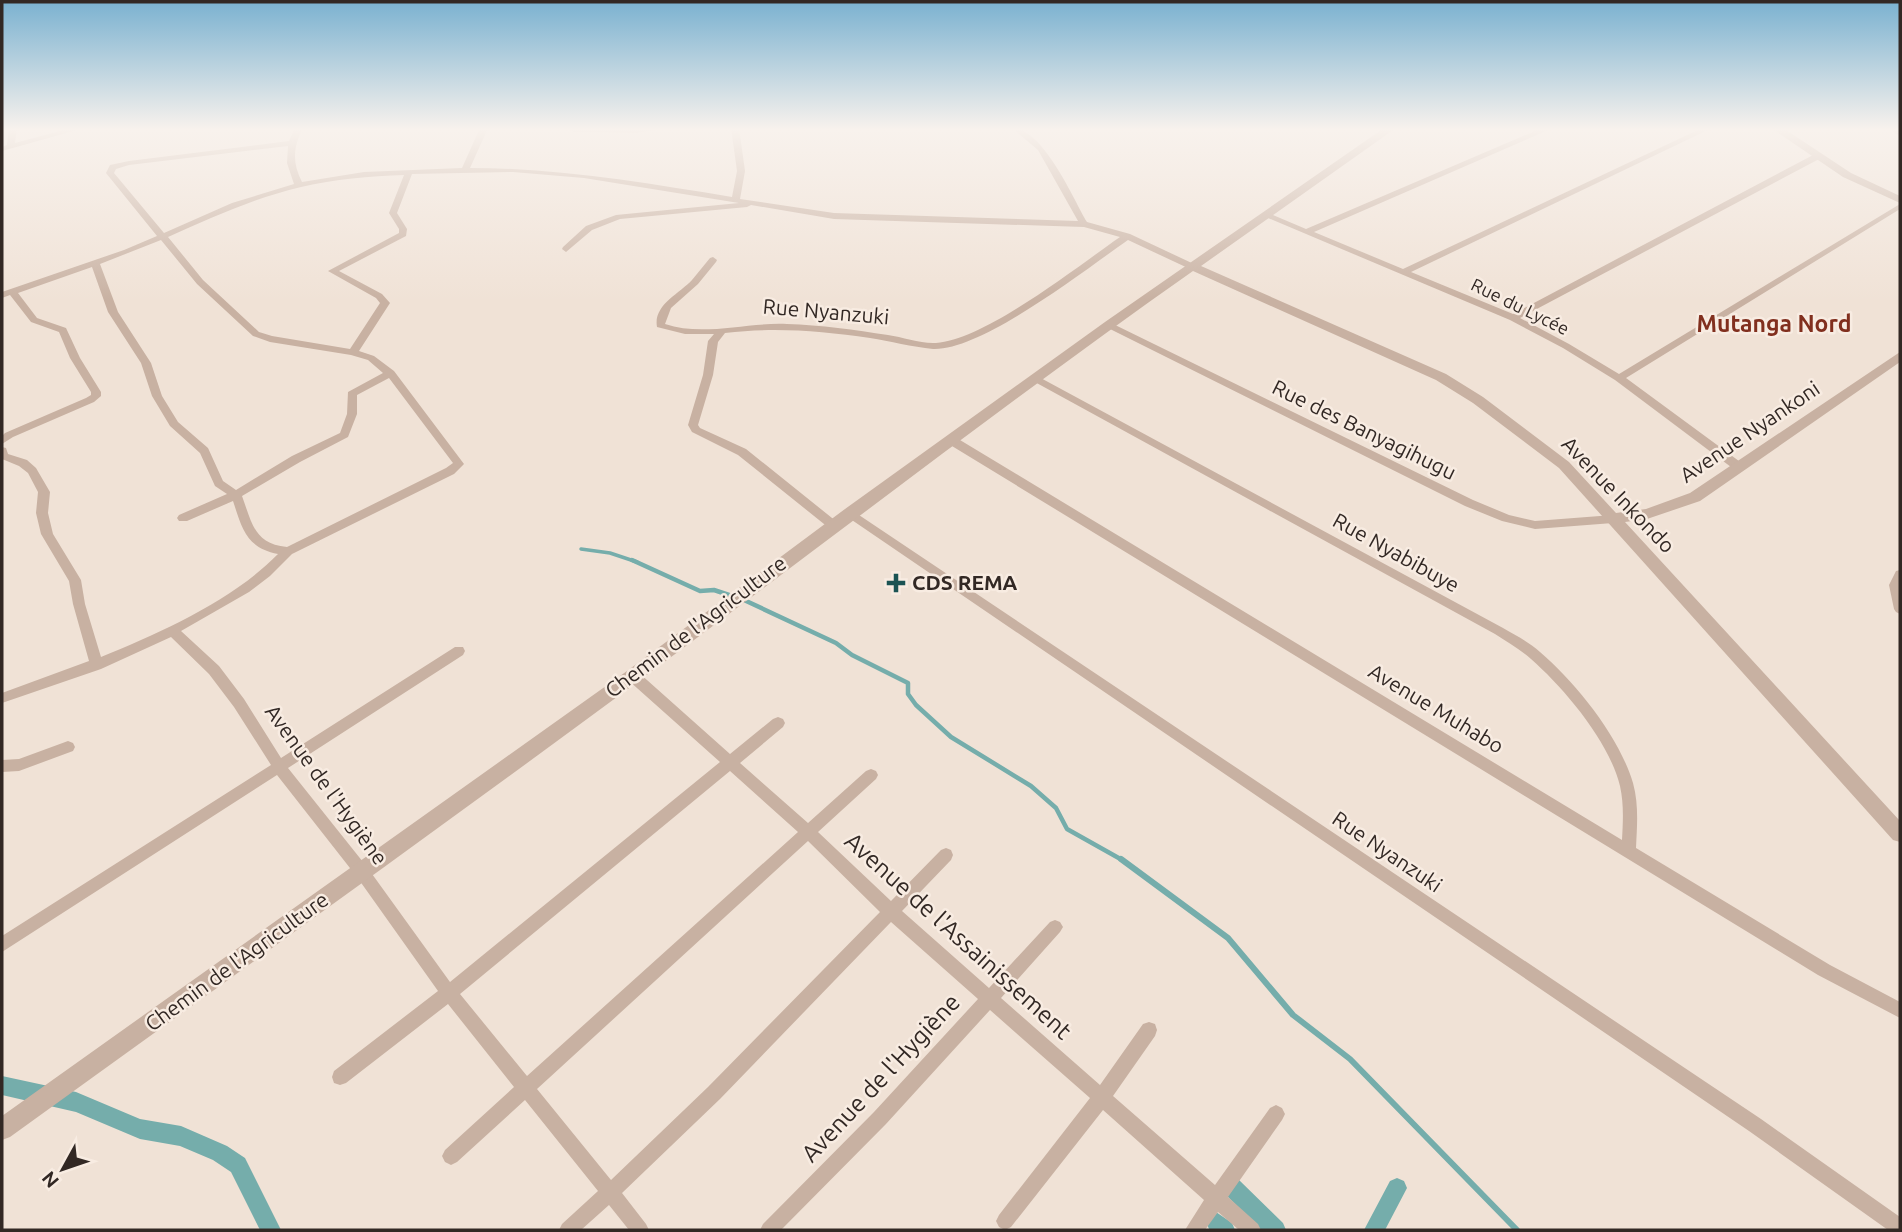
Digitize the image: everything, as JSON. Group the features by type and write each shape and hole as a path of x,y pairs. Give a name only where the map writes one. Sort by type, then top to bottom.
{"street":[{"path":"2,698 97,665 173,631 250,588 288,551 438,477 458,464 390,373 371,358 353,352 270,339 256,334 207,289 162,239 120,185"},
{"path":"2,441 9,435 96,396 63,330 34,320 7,293 162,239 235,205 297,185"},
{"path":"353,352 385,303 384,299 332,271 397,239 403,229 393,213 404,185"},
{"path":"644,185 754,204 870,218 1084,224 1127,236 1193,267"},
{"path":"736,199 738,185"},
{"path":"1062,185 1084,224"},
{"name":"Chemin de l'Agriculture","path":"2,1129 362,873 633,676 707,617 833,525 1308,185"},
{"path":"1307,232 1415,185"},
{"path":"1405,272 1587,185"},
{"path":"1513,318 1762,185"},
{"path":"1867,185 1900,200"},
{"path":"566,249 589,228 619,217 754,204"},
{"path":"1619,378 1900,206"},
{"name":"Rue du Lycée","path":"1265,215 1513,318 1619,378 1739,467"},
{"name":"Rue Nyanzuki","path":"713,260 694,283 670,301 659,321 660,325 720,332 766,326 808,328 935,346 953,344 989,328 1127,236"},
{"path":"95,262 113,312 146,363 157,396 174,424 204,451 219,482 236,495 254,540 262,547 288,551"},
{"name":"Avenue Inkondo","path":"1193,267 1394,355 1459,388 1519,429 1564,465 1900,834"},
{"name":"Rue des Banyagihugu","path":"1110,325 1469,503 1506,518 1535,525 1614,519"},
{"path":"720,332 713,341 708,375 693,425 696,430 742,452 833,525"},
{"name":"Avenue Nyankoni","path":"1614,519 1647,514 1695,497 1900,356"},
{"path":"183,518 236,495 296,458 344,435 352,414 352,394 390,373"},
{"name":"Rue Nyabibuye","path":"1037,379 1499,631 1533,653 1563,683 1596,724 1615,758 1630,800 1629,851"},
{"name":"Avenue Muhabo","path":"951,440 1824,970 1900,1010"},
{"path":"2,451 4,456 23,463 32,471 44,492 42,513 47,534 66,570 75,580 79,604 97,665"},
{"name":"Rue Nyanzuki","path":"850,513 1755,1125 1900,1227"},
{"path":"1900,574 1895,585 1900,608"},
{"name":"Avenue de l'Hygiène","path":"173,631 222,681 280,768 362,873 449,993 640,1230"},
{"path":"2,945 459,651"},
{"name":"Avenue de l'Assainissement","path":"633,676 808,832 891,912 1252,1230"},
{"path":"340,1077 449,993 778,723"},
{"path":"2,766 19,765 68,747"},
{"path":"451,1156 528,1089 871,775"},
{"path":"568,1230 611,1193 767,1041 946,855"},
{"name":"Avenue de l'Hygiène","path":"769,1230 880,1118 1055,927"},
{"path":"1005,1221 1101,1098 1149,1030"},
{"path":"1194,1230 1276,1114"}],"waterway":[{"path":"581,549 610,553 635,561"},
{"path":"635,561 700,591 714,590 732,596"},
{"path":"744,600 836,643 852,655 908,683 908,694 916,705 951,737 1031,786 1056,808 1067,829 1123,860"},
{"path":"1123,860 1228,938 1293,1015 1350,1059 1517,1230"},
{"path":"2,1085 76,1102 140,1129 181,1136 220,1153 238,1165 271,1230"},
{"path":"1231,1186 1276,1230"},
{"path":"1374,1230 1397,1188"},
{"path":"1216,1222 1225,1230"}],"place":[{"name":"CDS REMA","path":"896,583"}],"district":[{"name":"Mutanga Nord","path":"1774,324"}]}
